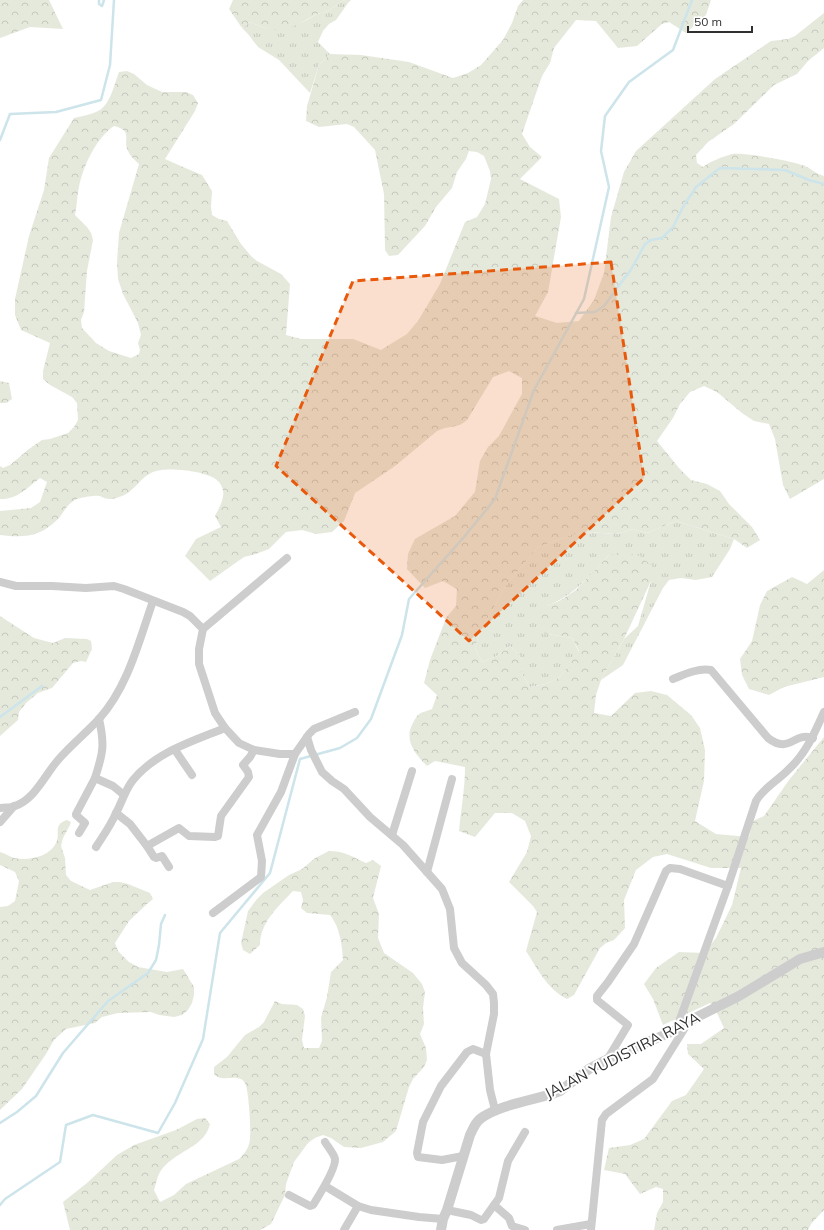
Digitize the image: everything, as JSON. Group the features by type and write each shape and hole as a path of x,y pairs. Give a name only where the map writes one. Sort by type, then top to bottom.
{"street":[{"path":"287,558 203,629 199,649 200,664 215,713 225,728 239,743 254,750 280,754 295,754"},
{"path":"0,582 25,587 52,586 86,588 114,586 183,612 190,616 203,629"},
{"path":"0,808 14,806 24,801 32,794 58,760 99,719 114,698 125,678 153,601"},
{"path":"672,679 703,669 714,671 768,738 775,743 780,745 786,744 802,736 809,736 813,738"},
{"path":"213,913 261,877 262,861 257,835 281,792 295,754 307,737 314,729 355,712"},
{"path":"676,1030 728,886 756,801 760,794 790,768 813,738 824,712"},
{"path":"79,833 85,822 76,814 95,778 102,754 103,738 99,719"},
{"path":"96,847 133,780 154,760 225,728"},
{"path":"307,737 311,750 322,772 344,789 370,817 403,844 442,889 450,909 454,948 462,963 486,985 493,994 494,1014 486,1054 490,1090 495,1110"},
{"path":"175,750 192,775"},
{"path":"147,846 179,828 189,836 218,836 221,816 249,777 244,765 254,750"},
{"path":"392,835 412,771"},
{"path":"95,778 113,786 124,795"},
{"path":"427,872 452,779"},
{"path":"0,822 14,806"},
{"path":"116,813 130,824 154,857 156,858 162,856 169,867"},
{"path":"607,1060 628,1025 597,1000 597,996 634,944 666,871 674,868 680,869 728,886"},
{"name":"JALAN YUDISTIRA RAYA","path":"442,1230 445,1215 463,1156 475,1124 480,1119 495,1110 556,1092 589,1069 676,1030 689,1021 739,996 800,959 824,952"},
{"path":"557,1230 591,1227 596,1193 602,1120 606,1114 653,1079 689,1021"},
{"path":"463,1156 442,1160 418,1157 417,1153 423,1122 441,1086 467,1052 473,1049 486,1054"},
{"path":"325,1186 358,1206 371,1210 445,1215 470,1215 482,1220 498,1198 508,1161 525,1132"},
{"path":"289,1195 312,1206 325,1186 335,1159 325,1142"},
{"path":"494,1205 509,1218 512,1226 525,1230"},
{"path":"344,1230 358,1206"}],"highlighted area":[{"path":"611,262 644,478 469,641 276,466 353,281"}],"green space":[{"path":"0,0 49,0 63,29 30,27 0,38"},
{"path":"233,0 344,0 328,11 317,14 285,31 267,29 250,22 242,28 229,9"},
{"path":"344,0 348,3 336,20 329,24 323,31 318,42 330,54 319,65 310,93 279,60 258,47 242,28 250,22 267,29 303,22 317,14 328,11"},
{"path":"344,0 351,0 348,3"},
{"path":"523,0 711,0 706,15 686,33 669,22 662,24 637,46 618,48 596,21 576,20 554,48 550,63 542,76 522,134 530,147 542,157 520,179 559,199 561,217 548,292 535,316 557,323 579,321 594,300 604,273 611,217 624,172 636,151 715,79 771,41 788,39 795,36 824,13 824,48 808,61 797,74 774,85 734,124 708,142 696,155 697,163 703,167 717,159 732,154 746,154 780,159 799,164 824,176 824,479 790,499 783,485 775,439 769,424 754,421 717,392 704,386 690,392 680,404 673,418 657,441 691,480 707,484 720,491 729,504 752,527 760,540 747,548 734,539 676,521 647,533 632,529 617,534 586,532 571,535 538,547 507,584 480,632 475,648 482,662 497,656 510,646 522,659 522,674 530,687 546,684 560,677 579,651 572,638 542,633 538,618 547,606 561,600 576,590 609,555 624,552 640,556 652,566 651,581 624,639 601,680 596,695 594,713 611,716 635,693 651,691 667,695 691,715 700,728 705,750 704,781 695,821 716,834 749,837 753,821 764,816 789,780 824,737 824,1210 811,1224 808,1230 654,1230 657,1213 663,1202 663,1189 656,1187 640,1194 625,1174 604,1170 609,1148 630,1145 644,1139 672,1101 686,1095 704,1069 688,1054 687,1044 701,1044 724,1028 710,1003 663,1025 653,999 644,984 656,968 679,952 704,953 716,938 732,905 741,868 711,868 667,854 653,857 636,870 624,900 625,928 614,940 606,943 600,948 574,995 567,999 548,984 526,951 537,912 509,882 527,852 531,836 525,821 512,813 495,813 475,837 459,831 464,791 465,767 435,761 427,766 412,747 409,735 410,729 419,714 432,709 437,695 424,683 430,660 446,618 456,606 457,589 443,581 425,588 407,569 408,554 415,539 455,516 475,492 480,461 488,447 499,436 522,394 522,378 509,371 493,377 464,423 437,431 395,466 355,493 344,521 332,532 316,534 302,530 286,532 269,549 244,557 210,581 185,556 196,539 221,527 215,516 223,499 223,491 222,486 214,478 198,472 167,469 159,470 148,475 124,495 112,499 106,499 100,496 90,496 75,500 68,506 59,518 39,533 24,536 0,535 0,511 31,508 40,502 47,482 40,478 17,495 6,499 0,499 0,466 3,468 10,465 42,440 68,433 78,420 77,403 72,397 50,385 43,379 43,371 50,343 21,330 15,315 15,299 29,236 44,190 49,158 74,118 96,112 105,105 111,95 119,72 127,71 134,74 147,85 162,92 186,92 193,95 198,103 195,111 165,159 202,175 212,191 212,215 227,221 241,244 251,256 257,261 281,274 290,284 286,335 301,339 353,339 381,350 407,334 418,321 440,284 465,222 477,217 485,204 491,179 490,171 484,156 477,152 469,151 466,159 457,172 452,188 436,207 425,226 398,255 389,256 385,250 384,194 375,150 354,127 347,124 319,127 306,121 307,106 319,65 330,54 361,55 409,62 453,78 468,73 481,65 503,40 512,23 518,6","holes":["114,126 120,128 126,133 126,147 129,153 139,164 119,233 117,262 118,279 123,294 138,323 141,335 138,343 140,350 139,354 131,358 109,351 96,343 82,328 81,320 84,312 87,271 93,240 87,227 75,215 78,190 87,161 102,137"]},
{"path":"0,381 9,383 12,399 6,403 0,403"},
{"path":"676,521 734,539 730,549 712,577 696,580 681,578 669,580 663,588 623,665 601,680 624,639 638,626 651,581 609,555 588,578 574,590 547,606 542,633 572,638 579,652 560,677 546,684 530,687 522,674 522,659 510,646 497,656 482,662 475,648 480,632 507,584 538,547 571,535 586,532 617,534 632,529 647,533"},
{"path":"824,570 824,677 784,687 769,695 749,689 742,675 740,659 752,641 760,605 767,591 792,577 807,584"},
{"path":"0,616 34,638 53,643 65,638 87,639 91,641 92,649 86,662 81,661 73,663 52,688 38,693 26,703 19,712 18,720 0,736"},
{"path":"67,820 71,822 63,838 61,846 65,858 66,875 71,881 90,890 113,882 120,882 150,893 153,899 129,921 115,943 118,951 129,962 138,967 167,972 183,969 194,987 194,995 188,1010 182,1015 174,1017 159,1015 151,1012 118,1013 102,1017 95,1023 66,1029 54,1040 22,1089 0,1110 0,907 8,906 15,901 19,881 15,872 0,865 0,852 20,859 44,855 53,848 56,843 58,827 62,822"},
{"path":"329,851 344,853 366,863 373,860 381,866 373,898 379,914 378,938 384,953 413,973 422,984 425,992 423,1008 424,1024 420,1034 426,1048 427,1060 424,1067 413,1079 409,1087 396,1131 383,1142 361,1148 344,1147 331,1138 323,1135 308,1143 294,1162 286,1184 285,1195 271,1224 260,1230 70,1230 63,1202 87,1183 117,1155 134,1145 176,1130 197,1119 205,1118 210,1124 207,1132 195,1145 172,1159 160,1172 154,1190 160,1202 174,1195 186,1184 239,1159 245,1153 250,1140 250,1114 248,1094 245,1083 240,1079 221,1078 217,1076 214,1074 214,1067 227,1057 245,1035 259,1027 264,1022 275,1001 282,1004 297,1005 303,1009 305,1016 302,1040 304,1048 319,1048 322,1041 321,1018 327,997 331,972 343,960 338,931 330,915 307,913 301,908 303,900 301,892 293,891 271,915 263,929 260,945 250,954 243,950 241,943 248,911 257,899 289,875 302,869 315,858"}],"waterway":[{"path":"99,0 99,4 102,6 104,0"},
{"path":"0,140 10,114 56,112 101,100 110,65 114,0"},
{"path":"0,1205 5,1199 60,1162 66,1125 93,1115 158,1133 175,1103 203,1039 220,933 270,873 300,759 340,748 357,738 371,719 402,635 409,599 464,537 495,499 534,390 584,299 609,187 601,151 605,116 629,82 673,50 692,0"},
{"path":"576,313 595,312 604,306 632,268 645,244 651,240 662,238 673,227 683,207 696,187 720,168 785,170 809,180 824,184"},
{"path":"0,717 42,686"},
{"path":"0,1123 17,1112 36,1096 63,1053 108,1001 148,973 156,960 161,924 165,915"}]}
